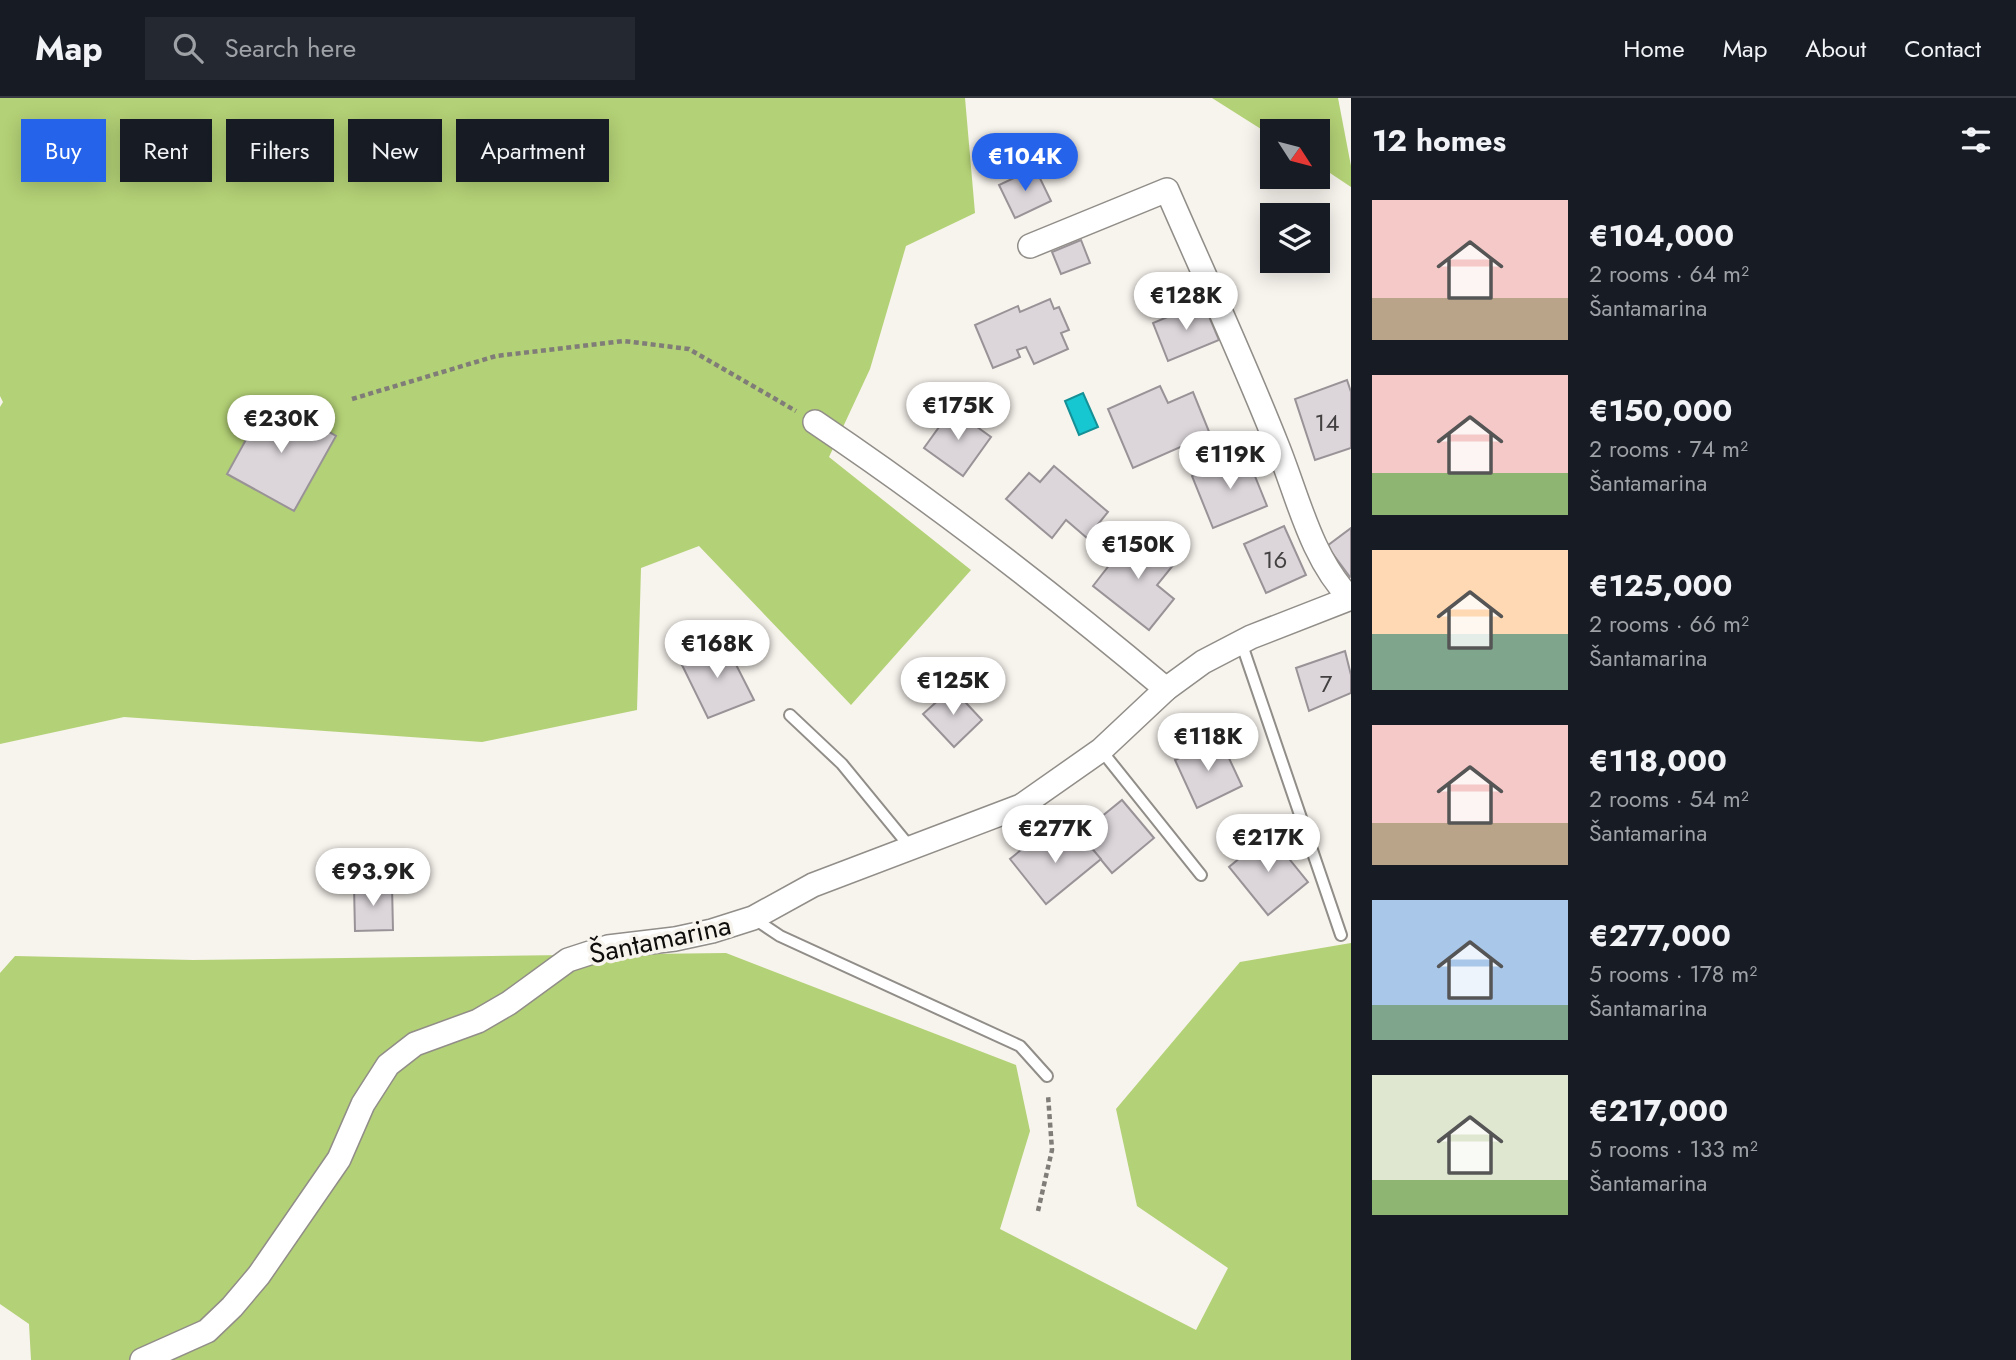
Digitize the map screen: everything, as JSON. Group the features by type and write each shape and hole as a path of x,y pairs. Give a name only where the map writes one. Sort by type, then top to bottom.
{"street":[{"name":"Šantamarina","path":"142,1360 207,1331 233,1307 259,1275 339,1159 363,1104 388,1065 415,1044 478,1021 568,960 608,947 675,939 753,918 813,885 1021,806 1101,750 1166,689 1203,663 1241,642 1351,598 1335,582 1318,551 1277,444 1167,190 1030,246"},
{"path":"815,422 886,470 1021,569 1166,689"}],"lane":[{"path":"1241,642 1341,935"},
{"path":"790,715 842,764 911,848"},
{"path":"1101,750 1201,875"},
{"path":"753,918 780,936 1020,1046 1047,1076"}],"path":[{"path":"352,399 496,356 624,341 688,349 815,422"},
{"path":"1038,1211 1052,1150 1047,1076"}],"green space":[{"path":"0,98 965,98 975,213 906,246 870,369 829,457 971,570 851,705 699,546 641,568 637,710 482,742 124,717 0,744 0,407 3,402 0,396"},
{"path":"1212,98 1338,98 1351,166 1351,187 1330,173 1330,119 1260,119 1260,128"},
{"path":"1351,943 1351,1360 31,1360 29,1324 0,1304 0,973 15,956 193,960 726,953 1016,1065 1030,1131 1000,1229 1196,1330 1228,1268 1137,1206 1116,1109 1240,962"}],"water":[{"path":"1083,393 1098,427 1079,435 1065,401"}],"building":[{"path":"1035,168 1051,201 1015,218 999,185"},
{"path":"1081,240 1090,263 1061,274 1052,252"},
{"path":"1050,299 1054,309 1059,307 1069,330 1061,333 1068,349 1034,364 1026,347 1017,350 1020,357 993,368 975,325 1018,306 1020,312"},
{"path":"1203,302 1219,340 1168,361 1153,323"},
{"path":"1347,380 1351,392 1351,448 1315,460 1295,399"},
{"path":"1160,386 1168,403 1193,392 1210,434 1133,468 1108,409"},
{"path":"269,398 336,436 294,511 227,474"},
{"path":"952,409 991,437 963,476 924,448"},
{"path":"1246,454 1267,506 1213,528 1192,476"},
{"path":"1054,466 1108,512 1087,538 1066,520 1052,538 1006,499 1029,473 1040,482"},
{"path":"1284,526 1306,575 1266,593 1244,544"},
{"path":"1351,528 1351,576 1350,577 1327,546"},
{"path":"1136,531 1175,563 1157,585 1174,599 1149,630 1093,586"},
{"path":"724,641 754,700 708,718 681,663"},
{"path":"1345,651 1351,675 1351,693 1309,711 1296,668"},
{"path":"952,688 982,720 954,747 923,714"},
{"path":"1220,739 1242,786 1197,808 1175,760"},
{"path":"1122,800 1154,838 1112,873 1087,843 1098,834 1090,826"},
{"path":"1078,832 1101,859 1046,904 1010,859 1038,836 1053,853"},
{"path":"1269,834 1308,882 1268,915 1229,867"},
{"path":"354,886 392,886 393,930 355,931"}]}
